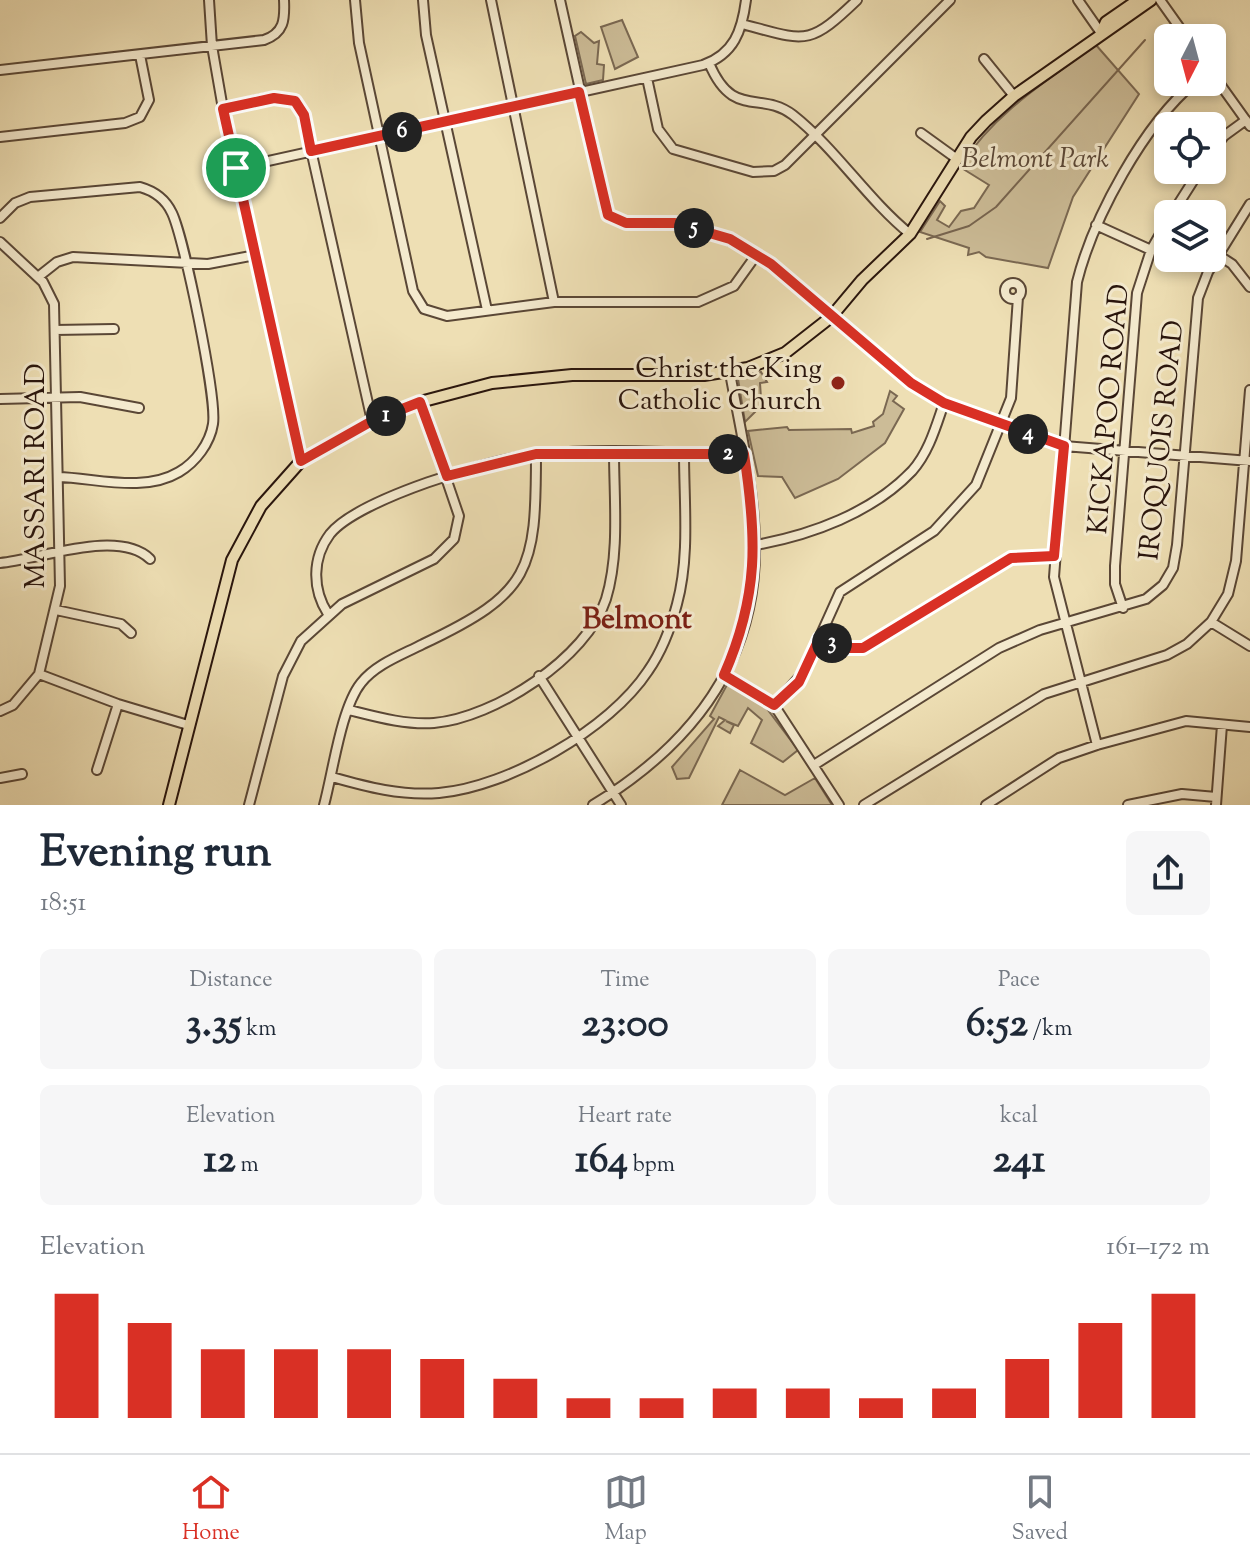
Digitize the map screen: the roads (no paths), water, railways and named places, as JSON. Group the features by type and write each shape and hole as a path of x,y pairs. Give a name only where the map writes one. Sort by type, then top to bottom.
{"main road":[{"path":"1101,33 1106,22 1138,0"},
{"path":"169,805 232,560 261,506 301,461 372,421 420,402 492,383 533,378 730,373 780,355 809,337 831,317 860,283 910,234 971,137 1014,96 1151,0"}],"street":[{"path":"209,0 212,46 223,109 301,461"},
{"path":"0,70 264,40 275,35 284,20 284,0"},
{"path":"355,0 359,43 413,291 419,304 431,312 447,316 554,302 710,299 734,286 757,254"},
{"path":"423,0 426,35 487,310"},
{"path":"491,0 554,302"},
{"path":"560,0 608,215 626,223 675,223 712,232 757,254 911,383 944,403 1001,425 1064,446 1247,461"},
{"path":"236,168 709,63 732,46 742,24 746,0"},
{"path":"742,24 789,36 812,37 829,27 857,0"},
{"path":"647,78 660,135 679,153 767,173 785,165 950,0"},
{"path":"1078,0 1101,33"},
{"path":"1160,0 1177,24"},
{"path":"0,137 125,123 140,117 149,100 140,55"},
{"path":"984,59 1014,96"},
{"path":"709,63 717,81 728,93 789,113 910,234"},
{"path":"1226,92 1248,123 1226,135"},
{"path":"1097,745 1056,596 1054,556 1077,282 1096,225 1167,109 1180,96"},
{"path":"223,109 274,98 295,101 304,115 372,421"},
{"path":"921,133 957,159"},
{"path":"0,218 15,203 30,197 140,187 154,193 171,209 213,391 214,413 207,441 187,466 159,481 137,483 58,477"},
{"name":"IROQUOIS ROAD","path":"1226,242 1250,204"},
{"path":"1096,225 1151,250"},
{"name":"MASSARI ROAD","path":"0,242 38,277 52,298 59,549 56,610 39,674 13,705 0,711"},
{"name":"KICKAPOO ROAD","path":"1123,608 1115,584 1115,566 1135,309 1154,245"},
{"path":"38,277 57,262 73,257 216,264 256,255"},
{"path":"1226,260 1250,287"},
{"name":"IROQUOIS ROAD","path":"814,765 999,648 1064,623 1123,608 1146,599 1163,585 1173,568 1198,298 1210,272"},
{"path":"774,705 799,682 840,592 924,538 956,512 984,472 1014,382 1018,297"},
{"path":"55,330 114,329"},
{"path":"593,805 660,759 701,715 724,675 744,622 756,545 730,373"},
{"path":"864,805 1030,701 1167,655 1211,622 1228,594 1236,561 1247,461 1250,390"},
{"path":"0,399 91,398 139,408"},
{"path":"249,805 283,676 301,641 328,614 434,559 450,547 459,516 420,402"},
{"path":"756,545 825,529 890,489 913,470 928,448 944,403"},
{"path":"349,710 412,724 446,721 485,710 571,654 587,635 606,598 614,551 614,452"},
{"path":"332,777 405,793 473,788 521,770 577,735 630,694 648,671 670,625 683,577 684,453"},
{"path":"328,614 319,598 316,579 318,559 331,534 347,520 447,476 536,454 744,454"},
{"path":"324,805 349,710 358,688 378,668 477,618 502,599 520,574 531,548 536,521 536,454"},
{"path":"0,563 59,549 120,548 138,550 150,559"},
{"path":"819,639 844,648 863,648 1011,558 1054,556"},
{"path":"56,610 121,624 131,633"},
{"path":"1211,622 1250,646"},
{"path":"39,674 118,704 188,725"},
{"path":"724,675 774,705 839,805"},
{"path":"539,676 621,805"},
{"path":"97,770 118,704"},
{"path":"986,805 1059,758 1097,745 1186,721 1250,727"},
{"path":"1128,805 1182,794 1216,801 1222,725"},
{"path":"0,778 22,774"}],"waterway":[{"path":"927,239 969,226 996,207 1145,40"}],"place":[{"name":"Christ the King Catholic Church","path":"838,383"}],"district":[{"name":"Belmont","path":"637,618"}],"park label":[{"name":"Belmont Park","path":"1035,157"}]}
